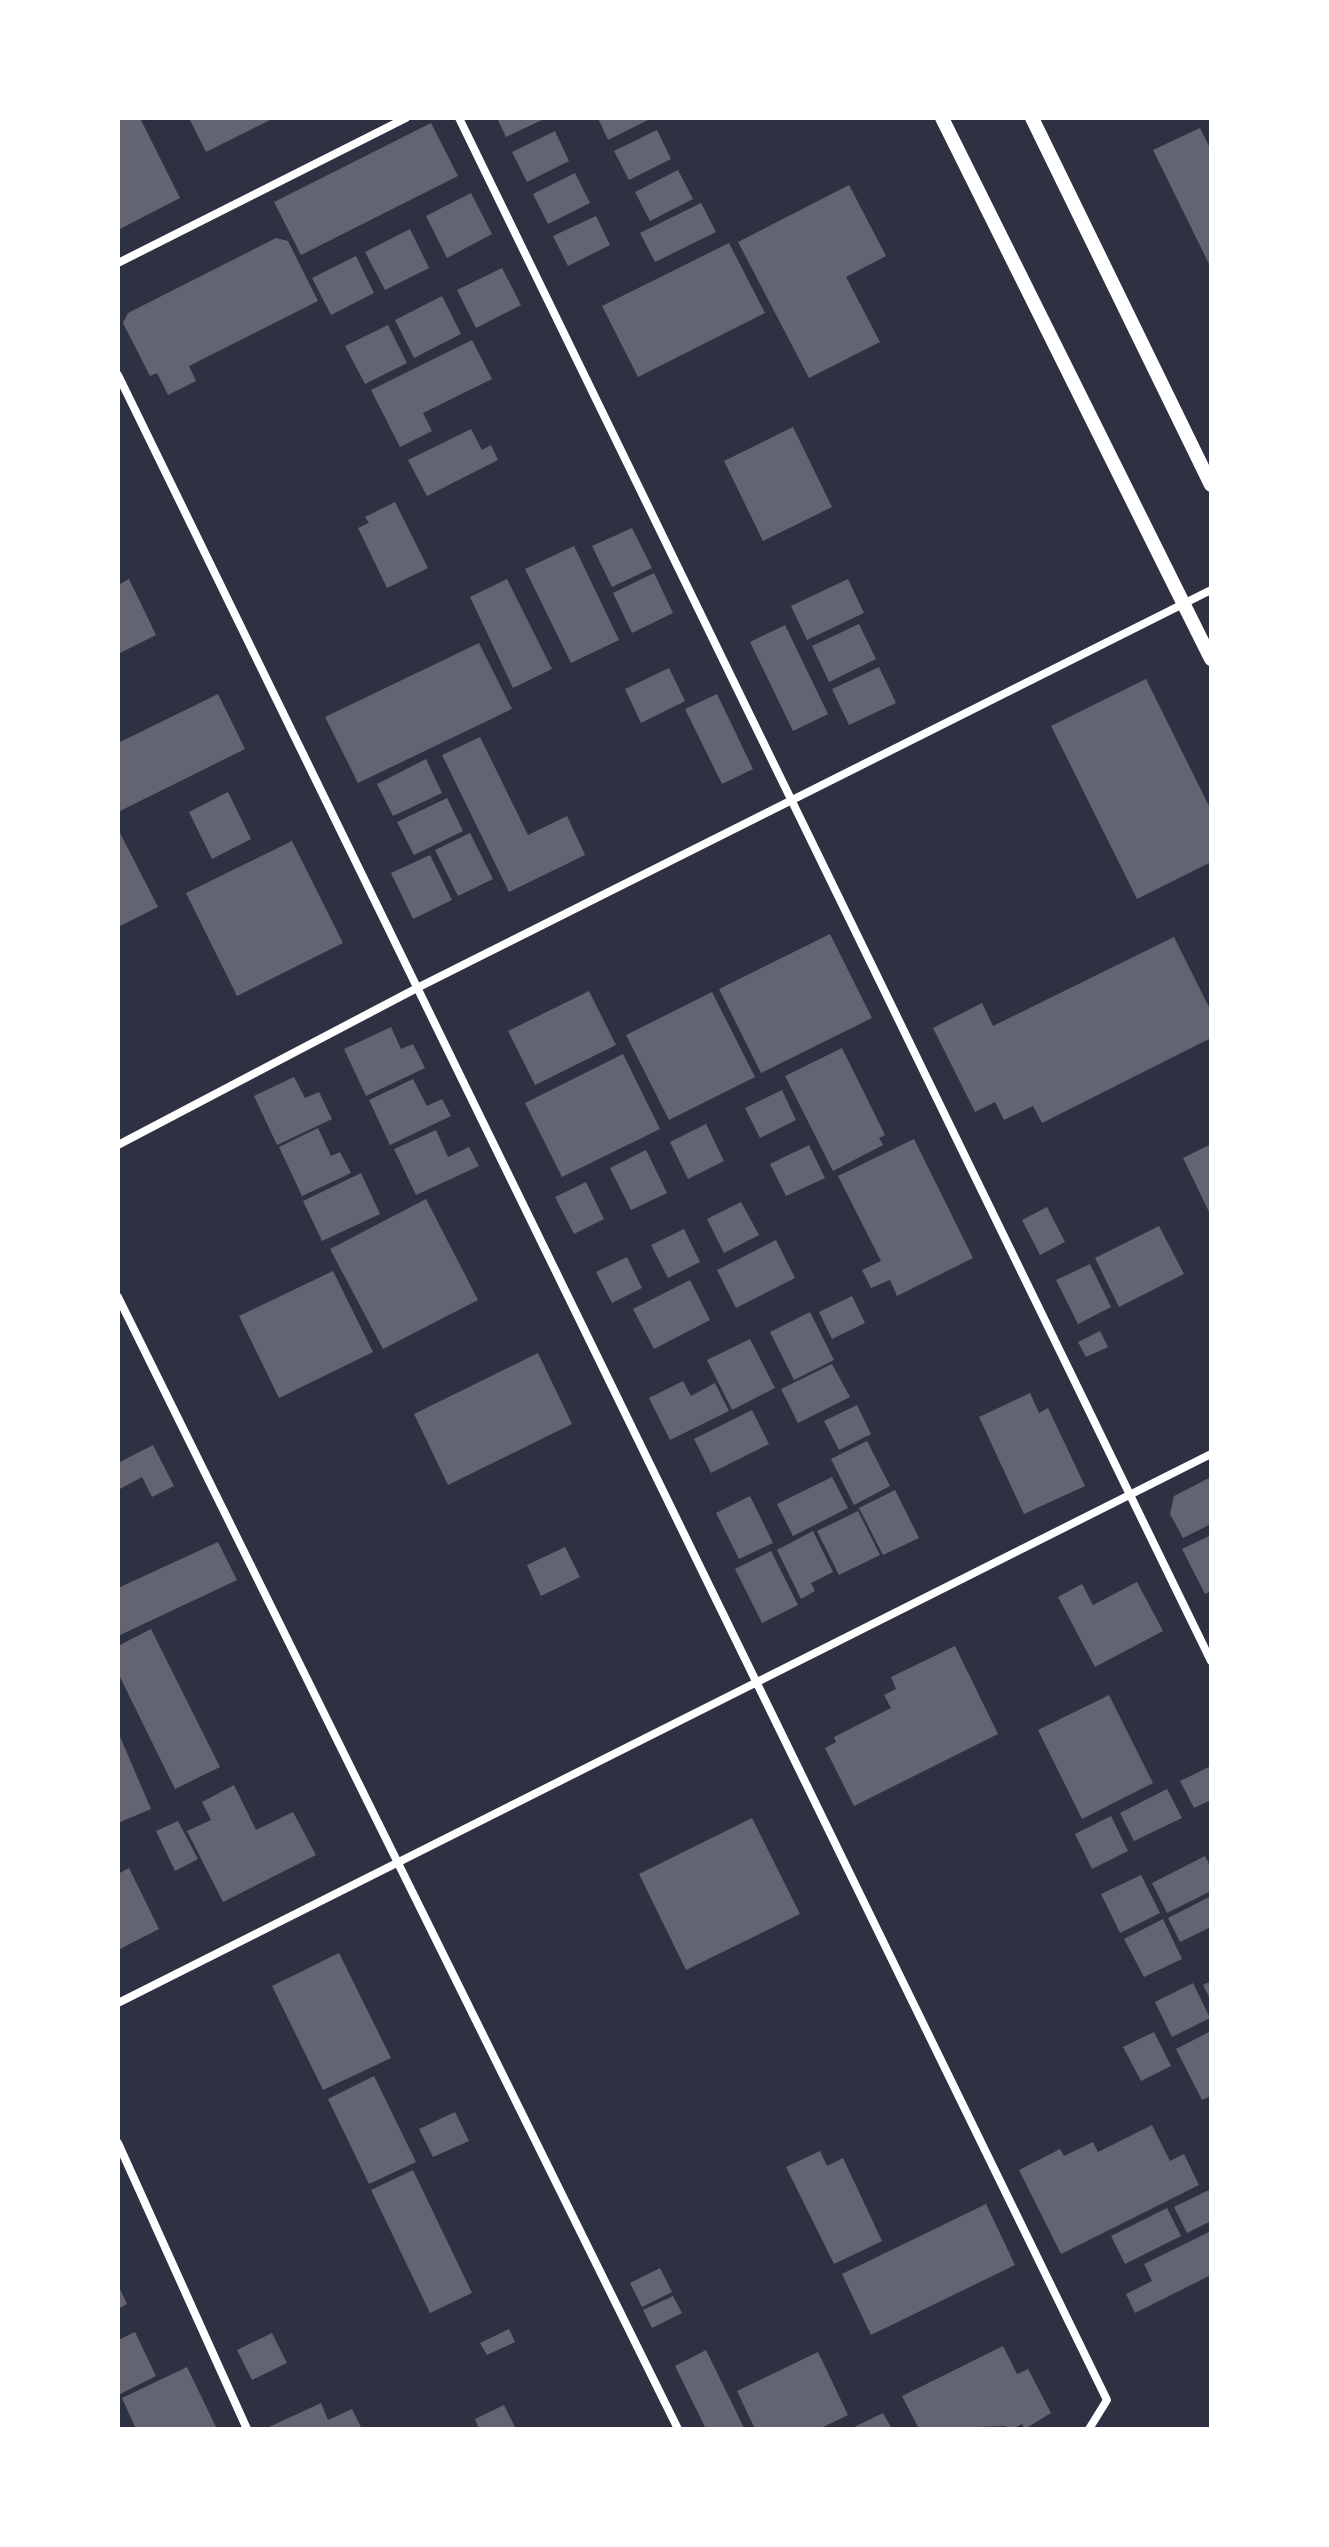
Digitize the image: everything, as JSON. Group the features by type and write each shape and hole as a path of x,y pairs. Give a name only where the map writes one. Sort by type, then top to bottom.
{"street":[{"path":"118,263 406,118"},
{"path":"459,118 1211,1661"},
{"path":"942,118 1211,659"},
{"path":"1032,118 1211,485"},
{"path":"118,375 1107,2400 1089,2429"},
{"path":"118,1145 419,987 1211,590"},
{"path":"118,1297 678,2429"},
{"path":"118,2003 1211,1454"},
{"path":"118,2143 247,2429"}],"building":[{"path":"118,118 140,118 180,198 118,230"},
{"path":"189,118 274,118 206,152"},
{"path":"497,118 546,118 506,137"},
{"path":"598,118 652,118 608,140"},
{"path":"431,123 458,176 301,255 274,202"},
{"path":"1200,128 1211,150 1211,268 1153,150"},
{"path":"657,130 671,159 629,180 614,151"},
{"path":"555,131 569,161 527,182 512,152"},
{"path":"678,170 693,199 650,221 635,192"},
{"path":"575,173 590,203 548,224 533,194"},
{"path":"849,185 886,256 846,277 880,342 809,378 738,242"},
{"path":"471,193 492,234 447,258 426,216"},
{"path":"701,203 716,232 655,262 640,233"},
{"path":"596,216 610,245 568,266 553,236"},
{"path":"410,229 429,268 385,290 365,252"},
{"path":"276,238 288,241 318,301 189,366 196,381 168,395 157,373 150,376 123,323 128,313"},
{"path":"729,243 765,313 638,377 602,306"},
{"path":"356,256 374,293 331,315 312,278"},
{"path":"502,268 521,305 476,328 457,290"},
{"path":"442,296 461,334 414,358 395,320"},
{"path":"388,325 407,363 365,384 345,346"},
{"path":"472,340 492,379 423,413 432,431 400,447 371,390"},
{"path":"793,427 832,507 763,541 724,461"},
{"path":"471,429 482,450 491,445 498,460 427,496 408,460"},
{"path":"395,502 428,568 387,588 358,528 369,523 365,517"},
{"path":"632,528 652,568 612,587 592,546"},
{"path":"574,546 619,640 571,663 525,569"},
{"path":"654,573 673,613 632,633 613,593"},
{"path":"129,579 156,635 118,654 118,585"},
{"path":"507,579 552,669 513,688 470,597"},
{"path":"848,579 864,613 807,640 791,606"},
{"path":"859,624 876,659 829,682 812,646"},
{"path":"785,625 828,714 793,731 750,642"},
{"path":"479,643 512,709 358,783 325,717"},
{"path":"879,667 896,703 849,725 832,689"},
{"path":"669,668 685,701 641,723 625,689"},
{"path":"1146,679 1211,810 1211,862 1137,899 1051,726"},
{"path":"218,694 245,749 118,812 118,743"},
{"path":"717,694 753,769 722,784 685,709"},
{"path":"480,737 528,835 567,816 585,855 509,892 442,755"},
{"path":"426,759 442,793 393,816 377,784"},
{"path":"228,792 251,839 212,859 189,812"},
{"path":"447,798 463,831 414,855 397,822"},
{"path":"118,829 158,907 118,927"},
{"path":"470,833 493,879 458,896 435,850"},
{"path":"292,841 343,943 237,996 186,893"},
{"path":"430,855 452,900 413,919 391,873"},
{"path":"830,934 872,1018 761,1073 719,989"},
{"path":"1174,937 1211,1011 1211,1038 1042,1123 1033,1106 1004,1120 995,1102 975,1112 933,1028 982,1003 993,1026"},
{"path":"589,991 616,1045 535,1085 508,1031"},
{"path":"712,992 755,1077 669,1120 626,1035"},
{"path":"391,1027 401,1049 413,1044 425,1068 366,1096 344,1049"},
{"path":"842,1048 885,1135 879,1138 883,1145 833,1171 785,1076"},
{"path":"623,1054 660,1129 562,1177 525,1103"},
{"path":"294,1077 305,1098 319,1092 332,1119 277,1145 254,1096"},
{"path":"413,1079 427,1106 442,1099 451,1116 390,1145 369,1100"},
{"path":"782,1090 796,1120 760,1138 745,1108"},
{"path":"706,1124 724,1161 688,1179 670,1142"},
{"path":"318,1128 331,1156 340,1152 351,1173 302,1196 279,1147"},
{"path":"436,1130 448,1157 469,1147 479,1166 416,1195 394,1149"},
{"path":"914,1139 973,1258 897,1296 890,1280 871,1288 862,1270 881,1261 838,1176"},
{"path":"1211,1144 1211,1216 1183,1158"},
{"path":"809,1145 825,1178 786,1196 770,1164"},
{"path":"646,1150 667,1193 631,1210 610,1168"},
{"path":"361,1173 380,1214 322,1241 303,1201"},
{"path":"586,1182 604,1219 574,1234 555,1197"},
{"path":"426,1199 478,1300 383,1349 330,1249"},
{"path":"741,1202 759,1235 724,1253 707,1219"},
{"path":"1047,1207 1065,1242 1040,1255 1022,1220"},
{"path":"1159,1226 1184,1274 1119,1307 1095,1258"},
{"path":"684,1229 700,1262 668,1278 651,1245"},
{"path":"776,1240 795,1278 736,1308 717,1270"},
{"path":"627,1257 642,1288 612,1303 596,1272"},
{"path":"1090,1264 1111,1307 1078,1324 1056,1280"},
{"path":"333,1271 373,1352 279,1398 239,1316"},
{"path":"690,1280 710,1320 654,1349 633,1309"},
{"path":"852,1296 865,1323 832,1339 819,1312"},
{"path":"810,1312 834,1360 794,1380 770,1332"},
{"path":"1100,1331 1108,1347 1086,1357 1078,1342"},
{"path":"750,1339 775,1388 732,1410 707,1360"},
{"path":"538,1353 572,1424 448,1485 414,1414"},
{"path":"832,1364 850,1397 798,1423 781,1389"},
{"path":"683,1381 691,1396 715,1383 729,1411 670,1440 649,1398"},
{"path":"1030,1393 1039,1413 1048,1408 1085,1486 1024,1514 979,1417"},
{"path":"857,1405 871,1434 839,1450 824,1421"},
{"path":"752,1410 769,1444 711,1473 694,1439"},
{"path":"867,1441 890,1486 854,1505 831,1459"},
{"path":"153,1445 174,1486 152,1497 142,1477 118,1490 118,1463"},
{"path":"832,1477 848,1508 793,1536 777,1504"},
{"path":"1211,1477 1211,1524 1183,1538 1170,1514 1174,1496"},
{"path":"895,1490 919,1538 883,1555 859,1508"},
{"path":"750,1496 773,1543 739,1559 716,1513"},
{"path":"858,1511 880,1555 839,1575 817,1531"},
{"path":"813,1531 833,1572 811,1583 815,1591 801,1599 777,1550"},
{"path":"1211,1535 1211,1591 1205,1594 1182,1549"},
{"path":"218,1542 237,1580 118,1636 118,1588"},
{"path":"565,1547 580,1577 541,1596 527,1565"},
{"path":"771,1551 798,1605 762,1623 735,1569"},
{"path":"1137,1582 1163,1631 1095,1667 1058,1597 1082,1584 1093,1605"},
{"path":"151,1629 220,1767 175,1789 118,1673 118,1646"},
{"path":"955,1646 998,1734 854,1806 825,1748 836,1742 834,1737 891,1708 884,1695 896,1689 891,1677"},
{"path":"1109,1695 1153,1783 1082,1819 1038,1730"},
{"path":"118,1732 151,1809 118,1823"},
{"path":"1211,1766 1211,1800 1194,1808 1180,1781"},
{"path":"234,1785 256,1830 293,1812 316,1855 223,1902 187,1831 211,1820 202,1802"},
{"path":"1167,1789 1182,1818 1134,1841 1120,1813"},
{"path":"1111,1816 1128,1851 1092,1869 1075,1834"},
{"path":"752,1818 800,1914 686,1970 639,1874"},
{"path":"178,1821 198,1859 175,1871 156,1831"},
{"path":"1205,1856 1211,1868 1211,1891 1167,1913 1152,1883"},
{"path":"129,1868 159,1929 118,1950 118,1874"},
{"path":"1141,1875 1160,1913 1120,1933 1101,1894"},
{"path":"1211,1896 1211,1927 1180,1942 1168,1918"},
{"path":"1163,1919 1182,1959 1144,1977 1124,1939"},
{"path":"339,1953 391,2058 323,2090 272,1986"},
{"path":"1211,1981 1211,2001 1203,1985"},
{"path":"1193,1983 1210,2018 1172,2037 1155,2002"},
{"path":"1211,2031 1211,2096 1202,2100 1176,2049"},
{"path":"1154,2032 1171,2066 1141,2081 1123,2047"},
{"path":"374,2076 416,2162 369,2184 328,2099"},
{"path":"455,2112 469,2141 433,2157 419,2129"},
{"path":"1152,2125 1170,2161 1184,2154 1199,2185 1061,2254 1019,2170 1060,2149 1064,2156 1093,2142 1098,2152"},
{"path":"820,2151 827,2166 843,2158 882,2241 834,2264 786,2167"},
{"path":"413,2170 472,2293 430,2313 371,2190"},
{"path":"1211,2189 1211,2221 1187,2233 1174,2207"},
{"path":"986,2204 1015,2265 871,2335 842,2274"},
{"path":"1167,2208 1181,2236 1125,2264 1111,2236"},
{"path":"1211,2231 1211,2275 1135,2313 1126,2294 1152,2281 1144,2264"},
{"path":"660,2268 672,2292 642,2307 630,2283"},
{"path":"118,2285 127,2304 118,2309"},
{"path":"673,2296 682,2313 652,2328 643,2310"},
{"path":"509,2329 515,2342 487,2355 480,2343"},
{"path":"135,2332 156,2376 118,2395 118,2340"},
{"path":"272,2333 287,2363 252,2380 237,2350"},
{"path":"1003,2346 1017,2374 1028,2369 1051,2413 1025,2429 1022,2424 1012,2429 1005,2426 919,2429 902,2396"},
{"path":"706,2350 744,2428 706,2429 675,2366"},
{"path":"818,2352 848,2415 819,2429 755,2429 737,2391"},
{"path":"187,2367 216,2427 136,2429 122,2398"},
{"path":"321,2403 328,2420 352,2409 362,2429 269,2427"},
{"path":"504,2405 516,2429 479,2429 475,2419"},
{"path":"883,2413 892,2429 850,2429"}]}
